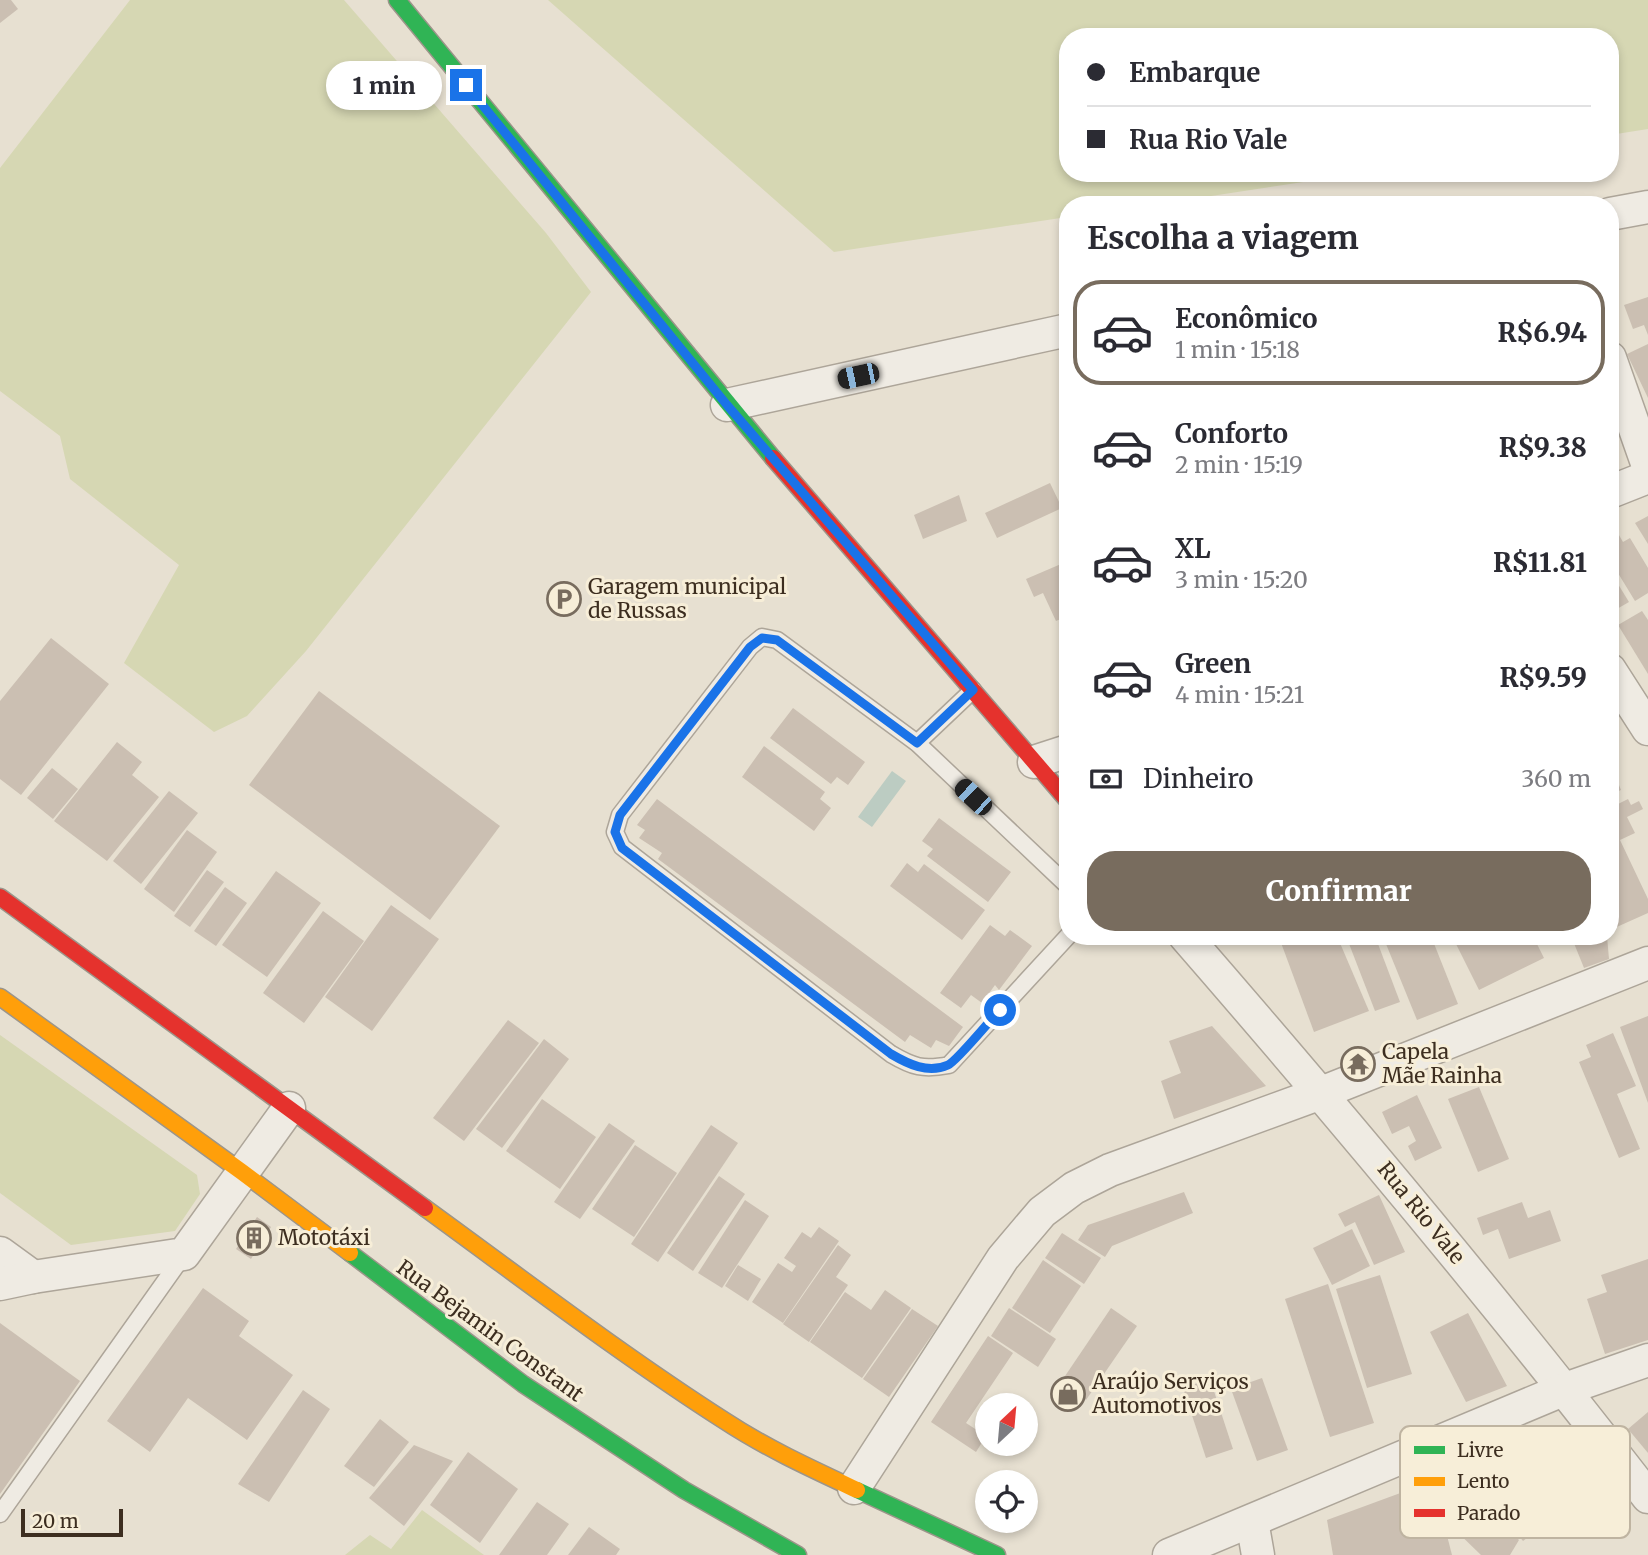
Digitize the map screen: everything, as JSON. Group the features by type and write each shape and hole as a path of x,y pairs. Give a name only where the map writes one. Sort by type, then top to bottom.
{"main road":[{"path":"397,0 727,405 1059,790"},
{"path":"0,897 582,1322 726,1422 793,1459 997,1555"},
{"name":"Rua Bejamin Constant","path":"0,998 242,1172 523,1384 684,1490 798,1555"}],"street":[{"path":"1619,212 1648,207"},
{"path":"727,405 1059,332"},
{"path":"1619,384 1648,466"},
{"path":"1619,488 1648,477"},
{"path":"1619,683 1646,721"},
{"path":"1034,762 1059,754"},
{"name":"Rua Rio Vale","path":"1193,945 1321,1093 1593,1426"},
{"path":"854,1488 1003,1258 1042,1212 1073,1188 1110,1170 1321,1093 1648,963"},
{"path":"0,1284 184,1254 289,1108"},
{"path":"0,1253 33,1277"},
{"path":"1477,1426 1565,1389 1648,1360"},
{"path":"1169,1555 1400,1459"},
{"name":"Rua Rio Vale","path":"1630,1474 1648,1497"},
{"path":"1252,1521 1258,1555"}],"lane":[{"path":"1059,877 917,743 777,640 762,638 750,647 620,815 615,832 622,848 909,1065 929,1069 949,1065 1060,945"},
{"path":"917,743 973,690"},
{"path":"0,1514 184,1254"}],"green space":[{"path":"130,0 344,0 546,233 591,292 306,651 247,716 214,732 124,663 179,565 70,479 60,436 0,391 0,168"},
{"path":"548,0 1648,0 1648,129 1619,134 1619,28 1059,28 1059,182 1304,182 1211,196 1059,196 1059,218 834,252"},
{"path":"0,1035 197,1175 200,1194 175,1231 71,1245 0,1193"},
{"path":"422,1510 484,1555 345,1555 370,1535 391,1549"}],"shaded area":[{"path":"892,771 906,781 872,827 858,817"}],"building":[{"path":"0,0 11,0 18,9 0,23"},
{"path":"1648,297 1648,335 1644,325 1633,329 1624,305"},
{"path":"1648,344 1648,398 1627,354"},
{"path":"1050,483 1059,502 1059,509 997,538 985,513"},
{"path":"959,495 967,521 923,539 914,515"},
{"path":"1648,516 1648,544 1635,523"},
{"path":"1619,535 1623,542 1630,538 1648,568 1648,593 1635,601 1619,575"},
{"path":"1059,565 1059,620 1056,621 1043,593 1034,597 1026,579"},
{"path":"1619,586 1629,602 1619,608"},
{"path":"1642,611 1648,620 1648,674 1619,627"},
{"path":"51,638 109,684 21,795 0,779 0,701"},
{"path":"319,691 500,826 430,920 249,785"},
{"path":"793,708 865,762 848,785 837,777 831,784 770,738"},
{"path":"117,742 142,762 132,775 159,797 107,861 54,821"},
{"path":"764,746 825,792 820,799 831,808 814,831 742,777"},
{"path":"52,768 78,789 53,819 27,798"},
{"path":"169,791 198,813 141,884 113,861"},
{"path":"657,799 963,1027 949,1046 936,1040 931,1048 910,1035 905,1042 658,859 662,853 639,838 645,830 637,825"},
{"path":"1628,799 1631,805 1639,801 1643,809 1627,817 1635,833 1620,840 1648,899 1648,913 1619,926 1619,804"},
{"path":"939,818 1011,872 988,902 927,856 933,849 922,841"},
{"path":"187,830 217,852 174,912 144,889"},
{"path":"907,863 918,872 924,864 985,910 962,940 890,886"},
{"path":"207,870 224,882 190,927 174,916"},
{"path":"276,871 321,903 267,977 222,945"},
{"path":"225,887 247,903 216,946 194,931"},
{"path":"391,905 439,939 372,1031 325,997"},
{"path":"323,911 364,941 304,1023 263,993"},
{"path":"990,925 1005,936 1010,930 1032,946 999,990 995,985 982,1003 971,995 961,1008 940,993"},
{"path":"1282,945 1341,945 1369,1011 1314,1032"},
{"path":"1349,945 1378,945 1400,1002 1375,1011"},
{"path":"1386,945 1435,945 1458,1004 1417,1020"},
{"path":"1456,945 1538,945 1544,958 1479,990"},
{"path":"1575,945 1608,945 1609,959 1584,968"},
{"path":"1648,1016 1648,1103 1620,1027"},
{"path":"508,1020 539,1043 464,1141 433,1118"},
{"path":"1212,1026 1266,1086 1174,1119 1161,1081 1181,1073 1169,1041"},
{"path":"1613,1033 1636,1086 1617,1094 1640,1149 1619,1158 1579,1062 1591,1057 1586,1045"},
{"path":"544,1039 569,1059 502,1148 476,1129"},
{"path":"1479,1087 1509,1159 1478,1172 1448,1099"},
{"path":"1417,1095 1442,1148 1415,1161 1408,1146 1416,1141 1409,1126 1392,1134 1382,1112"},
{"path":"542,1099 596,1137 560,1189 506,1151"},
{"path":"609,1123 635,1141 580,1219 554,1202"},
{"path":"711,1125 738,1143 658,1262 631,1244"},
{"path":"635,1145 677,1173 634,1237 592,1209"},
{"path":"719,1176 745,1194 693,1271 667,1253"},
{"path":"1184,1192 1193,1213 1112,1246 1105,1257 1078,1240 1088,1225"},
{"path":"1379,1195 1405,1252 1374,1265 1355,1222 1345,1227 1338,1214"},
{"path":"745,1200 769,1216 722,1288 698,1273"},
{"path":"1522,1202 1528,1218 1550,1210 1561,1241 1509,1259 1498,1229 1483,1235 1477,1218"},
{"name":"Mototáxi","path":"257,1217 271,1227 251,1259 236,1249"},
{"path":"819,1227 839,1241 783,1323 752,1302 778,1263 792,1272 796,1266 784,1258 802,1232 811,1238"},
{"path":"1352,1229 1370,1266 1332,1285 1313,1248"},
{"path":"1062,1233 1101,1258 1084,1284 1045,1258"},
{"path":"838,1245 851,1255 836,1277 848,1285 809,1342 783,1324"},
{"path":"1648,1259 1648,1340 1605,1354 1587,1299 1607,1292 1601,1275"},
{"path":"1043,1260 1081,1286 1050,1333 1012,1308"},
{"path":"738,1265 761,1279 748,1301 725,1286"},
{"path":"1380,1275 1412,1374 1367,1388 1336,1289"},
{"path":"1328,1284 1374,1423 1330,1437 1285,1299"},
{"path":"203,1288 249,1321 239,1336 293,1375 247,1440 188,1398 150,1452 107,1421"},
{"path":"885,1290 911,1308 862,1378 810,1342 845,1292 871,1310"},
{"path":"1009,1308 1056,1339 1038,1367 991,1336"},
{"path":"1111,1308 1137,1326 1086,1400 1061,1382"},
{"path":"912,1309 938,1326 889,1397 863,1379"},
{"path":"1468,1313 1507,1386 1466,1402 1430,1332"},
{"path":"0,1323 80,1381 0,1494"},
{"path":"988,1336 1013,1353 986,1393 975,1393 975,1410 966,1423 975,1429 975,1451 931,1422"},
{"path":"1262,1378 1288,1450 1257,1461 1231,1389"},
{"path":"1210,1379 1233,1449 1206,1458 1183,1388"},
{"path":"303,1390 330,1409 269,1502 238,1484"},
{"path":"1648,1412 1648,1453 1630,1431 1630,1427"},
{"path":"380,1419 409,1442 374,1487 344,1466"},
{"path":"414,1445 453,1461 404,1526 369,1498"},
{"path":"468,1452 518,1489 480,1543 430,1505"},
{"path":"1400,1493 1400,1538 1448,1538 1452,1555 1333,1555 1327,1520"},
{"path":"537,1502 569,1524 547,1555 499,1555"},
{"path":"589,1527 620,1549 616,1555 568,1555"},
{"path":"1463,1538 1519,1540 1510,1555 1481,1555"}],"traffic: fast":[{"path":"397,0 773,458"},
{"path":"350,1253 523,1384 684,1490 798,1555"},
{"path":"857,1490 997,1555"}],"traffic: slow":[{"path":"0,997 350,1253"},
{"path":"425,1208 611,1344 725,1421 773,1449 857,1490"}],"traffic: jam":[{"path":"773,458 1059,791"},
{"path":"0,897 425,1208"}],"place":[{"name":"Garagem municipal de Russas","path":"564,599"},
{"name":"Capela Mãe Rainha","path":"1358,1064"},
{"name":"Mototáxi","path":"254,1238"},
{"name":"Araújo Serviços Automotivos","path":"1068,1394"}],"route":[{"path":"466,85 727,405 973,690 917,743 777,640 762,638 750,647 620,815 615,832 622,848 909,1065 929,1069 949,1065 1000,1010"}]}
